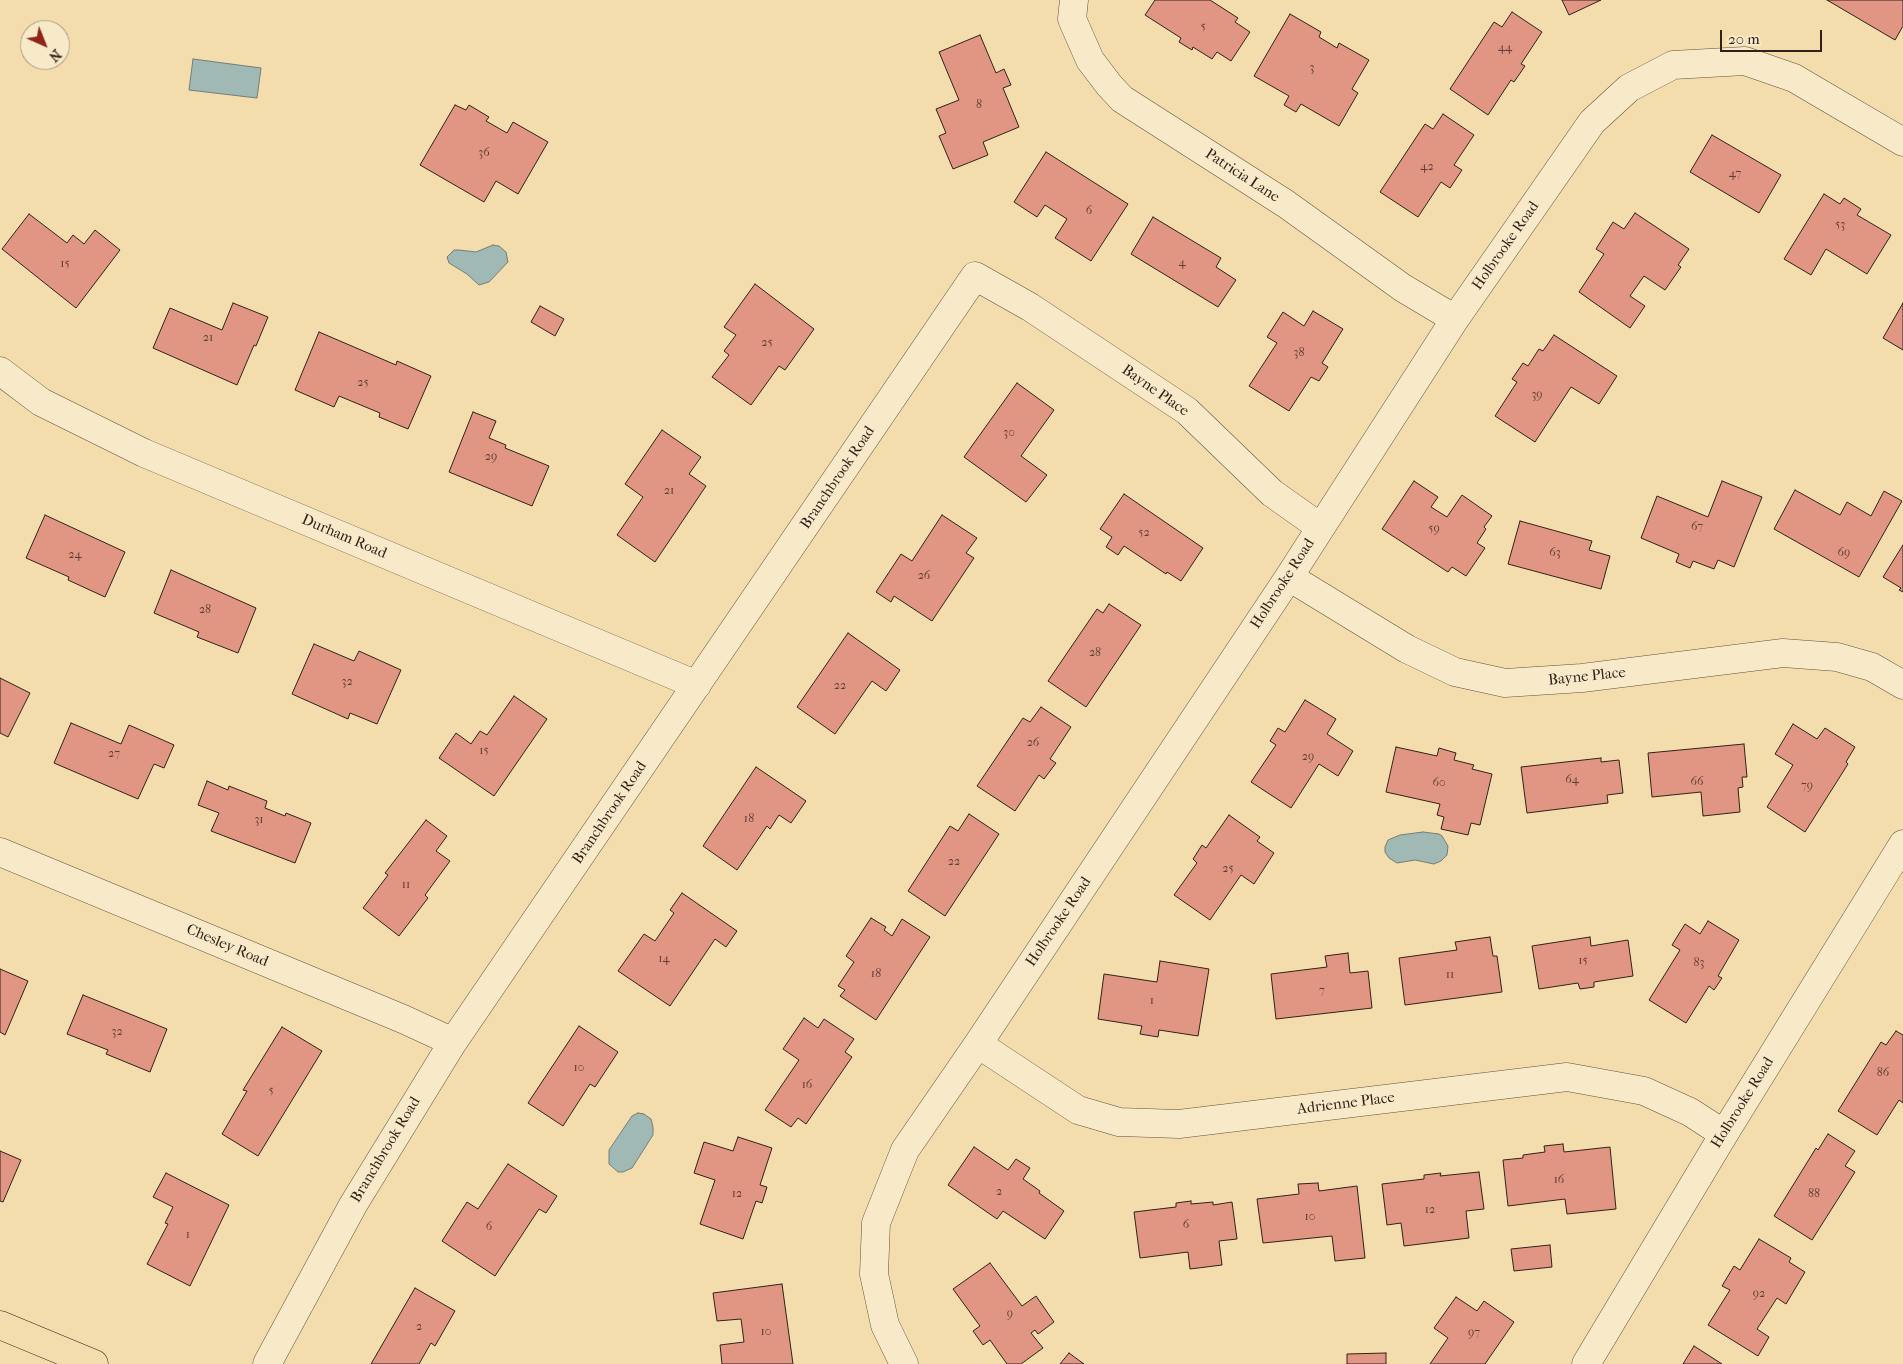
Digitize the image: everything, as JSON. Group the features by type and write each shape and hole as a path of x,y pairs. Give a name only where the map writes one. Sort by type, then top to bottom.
{"main road":[{"path":"0,1325 61,1358 94,1364"}],"street":[{"name":"Patricia Lane","path":"1074,0 1072,19 1090,60 1109,86 1122,99 1286,204 1403,288 1455,319"},
{"name":"Holbrooke Road","path":"904,1364 885,1325 874,1274 876,1223 904,1150 978,1044 1289,577 1455,319 1592,122 1629,88 1673,65 1745,61 1794,78 1903,142"},
{"name":"Bayne Place","path":"975,276 1030,307 1187,411 1272,493 1320,527"},
{"name":"Branchbrook Road","path":"267,1364 353,1205 453,1042 975,276"},
{"name":"Durham Road","path":"0,371 41,402 144,453 698,685"},
{"name":"Bayne Place","path":"1289,577 1406,649 1455,672 1505,683 1582,678 1783,653 1838,657 1872,667 1903,685"},
{"name":"Holbrooke Road","path":"1586,1364 1724,1134 1903,844"},
{"name":"Chesley Road","path":"0,852 453,1042"},
{"name":"Adrienne Place","path":"978,1044 1078,1110 1119,1122 1179,1124 1567,1077 1644,1091 1690,1112 1724,1134"}],"water":[{"path":"193,59 261,68 257,98 189,90"},
{"path":"493,245 499,246 506,252 508,262 489,282 479,285 467,274 449,263 447,257 454,250 476,252"},
{"path":"1423,832 1442,836 1448,846 1447,855 1441,861 1434,864 1415,860 1397,863 1389,858 1385,852 1388,840 1400,835"},
{"path":"638,1113 644,1114 651,1119 653,1135 632,1168 618,1172 609,1164 609,1150 632,1116"}],"building":[{"path":"1155,0 1210,0 1238,18 1235,22 1250,32 1231,61 1217,52 1212,59 1193,47 1192,50 1179,42 1181,38 1145,15"},
{"path":"1562,0 1601,0 1569,15"},
{"path":"1827,0 1903,0 1903,26 1895,40"},
{"path":"1512,12 1542,32 1521,64 1525,66 1514,82 1511,80 1488,115 1450,89 1494,22 1502,27"},
{"path":"1290,14 1321,32 1319,37 1337,48 1339,43 1369,60 1352,89 1358,93 1339,126 1301,104 1296,112 1284,105 1289,96 1254,76"},
{"path":"980,35 996,73 1004,69 1011,85 1003,88 1019,127 983,142 988,155 953,169 939,136 946,133 936,109 959,100 939,52"},
{"path":"455,105 466,110 469,105 489,117 486,121 507,133 513,122 548,142 518,194 496,181 484,202 420,165"},
{"path":"1443,114 1474,135 1454,165 1462,170 1450,188 1441,182 1418,217 1380,192 1425,124 1433,129"},
{"path":"1712,135 1781,175 1759,213 1690,172"},
{"path":"1046,152 1128,204 1091,261 1055,238 1067,219 1045,205 1037,217 1014,202"},
{"path":"1824,194 1840,204 1844,198 1861,209 1857,215 1891,235 1867,274 1826,249 1811,275 1784,259"},
{"path":"1635,213 1689,249 1678,265 1681,267 1665,290 1644,276 1630,296 1645,306 1630,328 1579,292 1604,254 1596,249 1613,222 1624,229"},
{"path":"29,214 67,243 73,235 84,244 95,230 120,250 76,308 2,249"},
{"path":"1153,217 1221,258 1216,267 1236,280 1218,307 1131,254"},
{"path":"755,284 814,329 785,370 779,366 751,405 712,377 729,355 724,351 736,335 724,327"},
{"path":"233,303 268,317 237,385 153,348 170,308 222,330"},
{"path":"1903,303 1903,350 1883,338"},
{"path":"540,306 564,319 555,336 531,322"},
{"path":"1313,311 1343,329 1322,363 1328,367 1319,381 1311,377 1289,411 1249,386 1277,343 1267,337 1283,312 1304,326"},
{"path":"319,332 396,365 397,361 431,376 408,429 379,417 380,413 339,396 334,407 295,390"},
{"path":"1554,335 1617,376 1599,404 1571,387 1535,442 1495,416 1517,382 1512,379 1523,363 1528,366 1539,349 1543,351"},
{"path":"1017,383 1054,410 1021,456 1047,475 1026,502 964,457"},
{"path":"473,412 496,421 489,438 506,445 505,448 549,466 532,506 449,472"},
{"path":"662,430 701,457 689,474 706,486 655,562 617,535 643,497 625,484"},
{"path":"1414,481 1438,497 1431,507 1447,517 1462,495 1492,516 1484,527 1486,529 1477,543 1485,548 1466,576 1452,567 1448,572 1382,529"},
{"path":"1722,481 1762,497 1734,567 1718,560 1714,569 1693,561 1690,568 1676,562 1679,554 1641,538 1657,496 1708,517"},
{"path":"1795,490 1840,515 1847,502 1871,516 1884,491 1902,501 1859,577 1774,529"},
{"path":"1124,494 1203,548 1181,581 1167,572 1166,574 1124,546 1118,555 1106,547 1112,537 1100,529"},
{"path":"45,515 125,552 105,597 68,580 69,577 26,558"},
{"path":"942,515 977,538 966,553 974,558 932,621 894,596 891,602 876,592 901,554 912,561"},
{"path":"1520,521 1592,541 1589,550 1610,556 1601,589 1508,564"},
{"path":"1903,545 1903,592 1899,590 1901,588 1883,577"},
{"path":"171,570 256,608 238,653 197,637 199,632 154,613"},
{"path":"1109,604 1141,625 1086,707 1048,681 1097,609 1103,613"},
{"path":"848,633 900,670 886,691 872,681 835,734 797,707"},
{"path":"314,644 354,661 359,651 401,670 377,724 350,713 348,719 292,694"},
{"path":"0,678 30,693 8,737 0,733"},
{"path":"514,696 547,719 494,796 439,758 456,733 471,744 480,731 487,735"},
{"path":"1305,700 1336,719 1327,734 1353,751 1338,776 1319,764 1291,808 1251,782 1276,745 1270,741 1278,728 1285,732"},
{"path":"1041,707 1071,727 1050,759 1056,763 1044,779 1039,775 1015,811 977,786 1023,718 1030,722"},
{"path":"71,723 121,744 129,725 174,745 164,768 154,764 138,799 54,763"},
{"path":"1793,724 1817,739 1825,728 1855,747 1846,762 1848,764 1805,832 1767,807 1793,765 1775,754"},
{"path":"1744,744 1747,777 1742,777 1743,787 1738,788 1740,812 1703,816 1701,792 1652,797 1648,753"},
{"path":"1396,747 1437,756 1439,748 1456,753 1454,760 1474,765 1472,769 1492,774 1480,825 1471,823 1468,835 1441,829 1444,817 1437,815 1440,804 1386,792"},
{"path":"1601,758 1601,762 1619,760 1623,793 1607,795 1608,803 1527,813 1521,767"},
{"path":"756,767 806,801 791,823 779,815 770,829 767,826 737,870 703,846"},
{"path":"207,781 228,790 229,786 267,801 265,808 285,816 286,813 311,823 295,863 211,831 219,813 198,805"},
{"path":"969,814 999,834 945,916 908,891 950,826 958,831"},
{"path":"1229,815 1260,837 1257,841 1274,853 1254,884 1241,875 1210,920 1174,895 1197,863 1193,859 1202,845 1206,848"},
{"path":"426,820 447,836 436,851 450,861 425,895 428,898 399,936 363,908 388,875 385,873"},
{"path":"682,893 737,931 726,947 715,939 670,1006 618,971 644,934 655,941 674,913 670,910"},
{"path":"871,918 886,927 884,930 892,936 902,919 930,937 876,1020 840,996 845,990 838,986 854,962 846,956"},
{"path":"1708,921 1739,940 1718,976 1722,978 1714,990 1709,986 1686,1023 1649,1000 1680,950 1672,945 1685,924 1700,934"},
{"path":"1490,937 1493,956 1497,956 1502,992 1405,1005 1399,958 1457,950 1455,942"},
{"path":"1590,937 1591,946 1628,940 1633,976 1594,982 1594,987 1580,989 1578,983 1539,989 1532,946"},
{"path":"1348,953 1350,973 1368,971 1372,1008 1276,1019 1271,974 1327,967 1325,956"},
{"path":"1160,961 1209,969 1198,1036 1159,1030 1158,1037 1140,1034 1142,1026 1098,1019 1104,974 1157,982"},
{"path":"0,969 28,981 5,1035 0,1032"},
{"path":"83,995 167,1029 150,1072 106,1054 108,1050 67,1034"},
{"path":"804,1018 818,1028 824,1019 854,1039 845,1052 852,1057 806,1124 798,1118 791,1127 765,1110 799,1060 783,1049"},
{"path":"579,1026 618,1052 595,1087 590,1084 563,1126 528,1103"},
{"path":"282,1027 322,1051 258,1156 222,1134 247,1091 243,1090"},
{"path":"1896,1031 1903,1035 1903,1103 1899,1100 1877,1135 1838,1111 1881,1042 1886,1045"},
{"path":"1828,1134 1855,1151 1845,1166 1855,1172 1812,1240 1774,1216 1816,1148 1818,1150"},
{"path":"738,1137 772,1148 760,1185 767,1187 762,1203 756,1201 743,1239 700,1224 715,1180 694,1173 704,1142 733,1151"},
{"path":"1563,1144 1564,1152 1610,1147 1616,1209 1567,1214 1565,1199 1508,1206 1503,1160 1523,1158 1523,1155 1545,1152 1544,1146"},
{"path":"974,1147 1008,1170 1016,1159 1030,1168 1023,1179 1064,1211 1045,1239 1003,1211 997,1219 948,1185"},
{"path":"0,1151 21,1160 3,1202 0,1201"},
{"path":"508,1164 557,1196 546,1213 539,1209 495,1276 442,1241 467,1202 478,1209"},
{"path":"1479,1172 1484,1209 1466,1211 1469,1238 1404,1246 1401,1223 1387,1225 1382,1184 1424,1179 1424,1175 1441,1173 1440,1176"},
{"path":"166,1173 229,1205 190,1286 147,1264 168,1224 165,1223 173,1207 153,1197"},
{"path":"1318,1183 1319,1191 1357,1186 1365,1258 1335,1261 1332,1236 1263,1243 1257,1199 1299,1194 1298,1184"},
{"path":"1191,1201 1191,1204 1213,1202 1213,1205 1232,1202 1237,1239 1219,1241 1222,1265 1190,1269 1188,1252 1140,1258 1134,1212 1176,1207 1176,1203"},
{"path":"1759,1239 1791,1258 1789,1262 1805,1272 1786,1304 1777,1298 1757,1329 1769,1337 1758,1356 1708,1325 1730,1290 1722,1286 1734,1266 1740,1270"},
{"path":"1550,1245 1552,1267 1514,1271 1511,1249"},
{"path":"990,1263 1022,1306 1036,1296 1054,1322 1038,1334 1035,1330 1031,1333 1043,1348 1021,1364 1007,1364 990,1340 983,1345 973,1331 980,1326 953,1289"},
{"path":"782,1284 793,1364 722,1364 720,1345 744,1342 741,1319 717,1321 713,1293"},
{"path":"415,1288 455,1311 435,1346 431,1343 419,1364 371,1364"},
{"path":"1456,1297 1477,1311 1484,1301 1514,1322 1485,1364 1430,1364 1448,1338 1434,1328"},
{"path":"1694,1346 1722,1364 1683,1364"},
{"path":"1069,1353 1084,1364 1060,1364"},
{"path":"1386,1353 1386,1364 1347,1364 1347,1354"}]}
